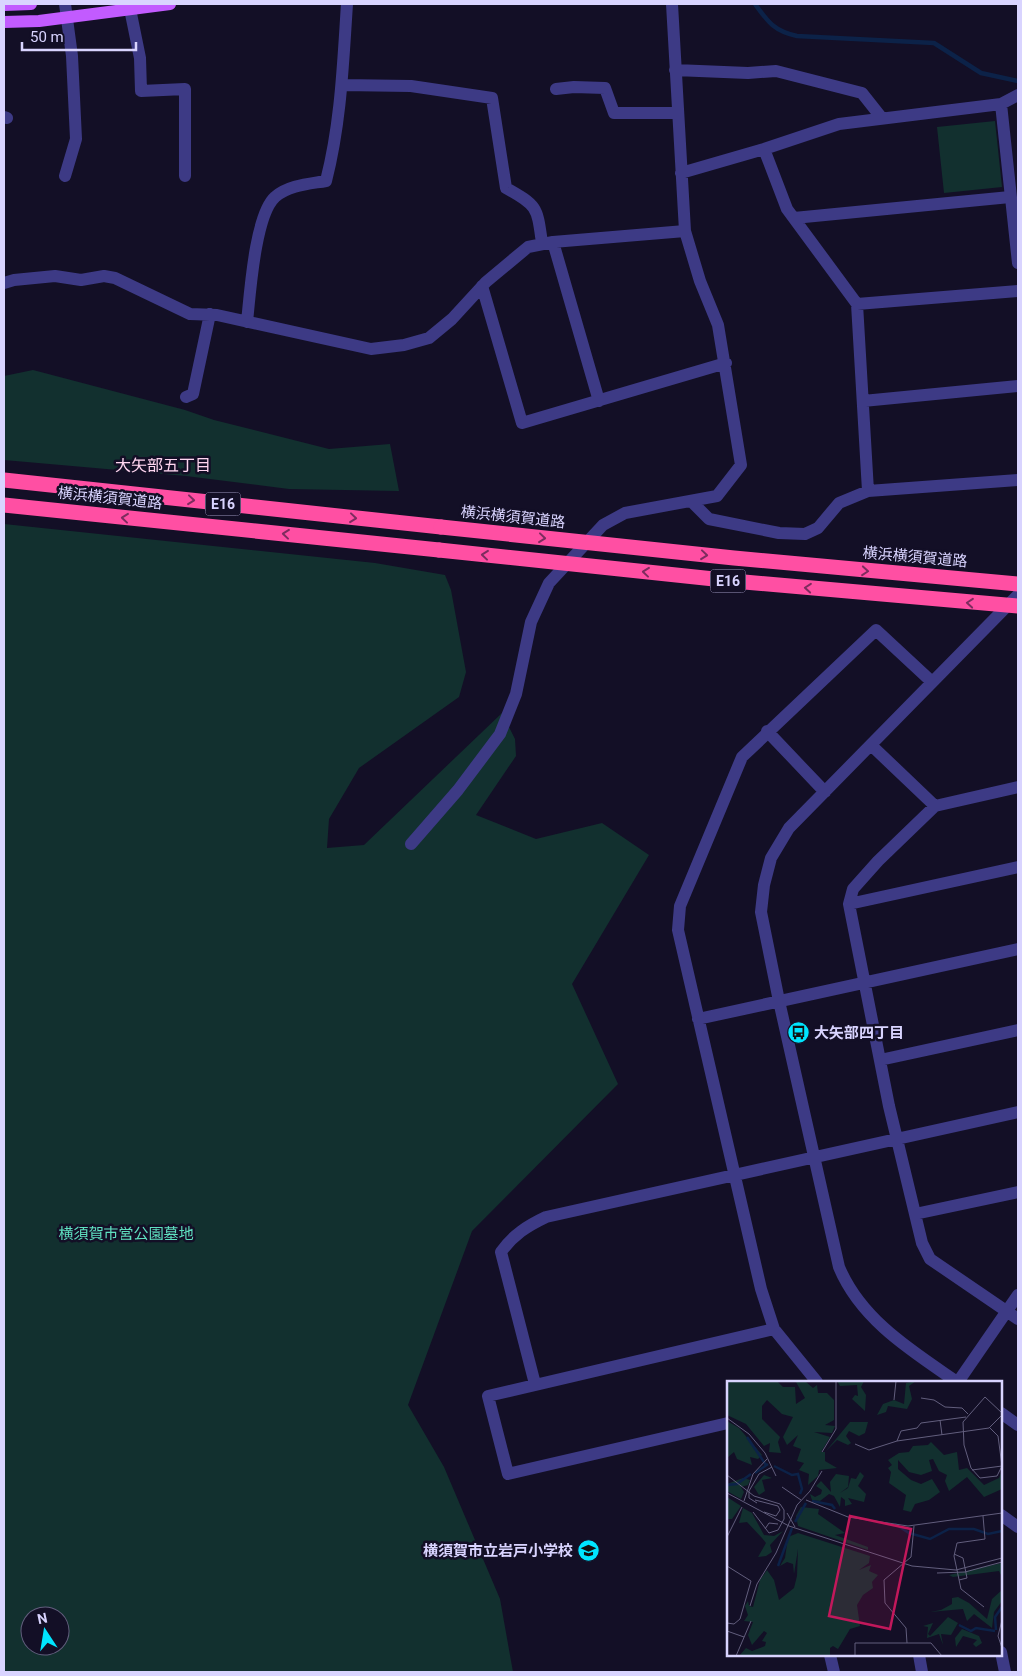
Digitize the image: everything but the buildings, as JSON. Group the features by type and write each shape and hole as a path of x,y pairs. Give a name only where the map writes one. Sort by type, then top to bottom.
{"highway":[{"name":"横浜横須賀道路","path":"4,480 734,558 1018,584"},
{"name":"横浜横須賀道路","path":"4,505 752,583 1018,606"}],"main road":[{"path":"4,6 31,4"},
{"path":"4,22 67,17 129,6 170,4"}],"street":[{"path":"65,4 76,139 65,176"},
{"path":"247,322 260,228 268,206 276,197 291,188 326,181 332,157 342,85 347,4"},
{"path":"411,844 458,790 500,734 516,694 531,622 549,583 603,525 625,513 717,496 741,464 726,363 718,325 700,281 685,231 672,4"},
{"path":"129,6 140,58 141,91 185,89 185,176"},
{"path":"675,70 748,73 776,71 862,93 881,117"},
{"path":"342,85 412,86 492,98 506,188 526,198 539,216 599,401"},
{"path":"556,89 605,88 614,113 677,114"},
{"path":"681,173 764,149 839,124 881,117 1001,104 1018,95"},
{"path":"1001,104 1018,263"},
{"path":"764,149 787,209 857,304 868,491"},
{"path":"794,218 1010,197"},
{"path":"4,284 14,280 55,276 81,280 104,276 115,278 190,314 210,314 371,349 404,345 429,338 452,319 482,286 528,247 548,242 685,231"},
{"path":"482,286 522,423 726,363"},
{"path":"857,304 1018,291"},
{"path":"186,397 193,394 210,314"},
{"path":"863,401 1018,386"},
{"path":"692,502 709,519 780,533 805,534 818,528 839,503 868,491 1018,480"},
{"path":"956,1381 892,1337 848,1288 839,1267 779,1001 762,912 764,885 771,858 789,828 1018,595"},
{"path":"816,1381 774,1329 761,1289 678,930 680,906 742,757 876,630 932,682"},
{"path":"768,732 825,792"},
{"path":"871,745 935,806"},
{"path":"1018,787 935,806 878,860 853,889 849,904 897,1139 922,1243 930,1259 1018,1319"},
{"path":"849,904 1018,867"},
{"path":"698,1019 1018,949"},
{"path":"880,1060 1018,1030"},
{"path":"535,1384 500,1252 509,1240 527,1227 546,1217 814,1159 1018,1112"},
{"path":"914,1214 1018,1192"},
{"path":"958,1381 1018,1295"},
{"path":"727,1423 508,1474 488,1396 774,1329"},
{"path":"1002,1414 1018,1425"},
{"path":"1002,1516 1018,1527"},
{"path":"830,1656 834,1672"},
{"path":"919,1656 922,1672"},
{"path":"1002,1656 1005,1672"}],"green space":[{"path":"995,121 1002,187 944,193 937,127"},
{"path":"33,370 185,410 214,420 329,449 390,444 399,491 289,489 186,476 4,460 4,376"},
{"name":"横須賀市営公園墓地","path":"4,524 375,563 445,575 451,590 466,672 459,697 359,768 329,819 327,848 364,845 502,713 515,739 516,756 476,815 536,839 602,823 649,855 572,984 618,1084 472,1231 408,1405 444,1467 500,1599 513,1672 4,1672"}],"waterway":[{"path":"755,4 772,25 789,34 797,36 934,43 981,73 1018,81"}],"place":[{"name":"大矢部四丁目","path":"798,1033"},
{"name":"横須賀市立岩戸小学校","path":"589,1551"}],"district":[{"name":"大矢部五丁目","path":"163,465"}]}
